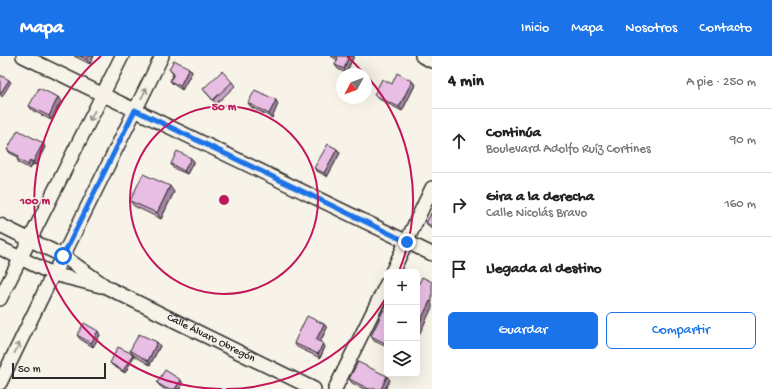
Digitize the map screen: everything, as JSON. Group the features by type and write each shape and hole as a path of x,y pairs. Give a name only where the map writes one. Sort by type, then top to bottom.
{"street":[{"path":"23,56 432,254"},
{"path":"0,299 122,56"},
{"path":"0,383 162,56"},
{"path":"422,56 432,61"},
{"path":"394,269 432,188"},
{"name":"Calle Álvaro Obregón","path":"0,225 63,256 108,288 314,389"},
{"name":"Calle Álvaro Obregón","path":"0,248 53,274 108,288"},
{"path":"335,389 384,289"}],"building":[{"path":"80,56 88,56 86,59"},
{"path":"335,56 349,56 344,68 335,65 338,58"},
{"path":"174,60 189,68 180,86 170,81 174,74 169,69"},
{"path":"222,71 232,82 213,100 203,89"},
{"path":"397,73 412,81 399,107 374,95 382,79 392,84"},
{"path":"0,75 9,80 0,94"},
{"path":"39,88 58,97 49,116 29,106"},
{"path":"255,90 276,100 269,114 248,103"},
{"path":"18,130 43,143 33,162 30,160 28,165 17,159 19,156 7,150"},
{"path":"328,144 337,149 324,173 314,168"},
{"path":"177,151 191,158 184,171 171,164"},
{"path":"143,174 170,186 157,213 130,201"},
{"path":"432,212 432,226 426,223"},
{"path":"422,277 432,282 432,302 430,301 420,322 420,305 420,281"},
{"path":"384,309 384,342 371,336"},
{"path":"307,316 324,324 316,340 323,343 318,354 294,343"},
{"path":"84,323 98,331 91,343 77,335"},
{"path":"139,334 157,342 148,361 130,350"},
{"path":"118,347 133,354 123,371 110,363"},
{"path":"358,362 387,377 381,389 369,389 349,379"},
{"path":"165,370 181,380 175,389 167,389 157,383"}],"route":[{"path":"63,256 135,110 407,242"}]}
